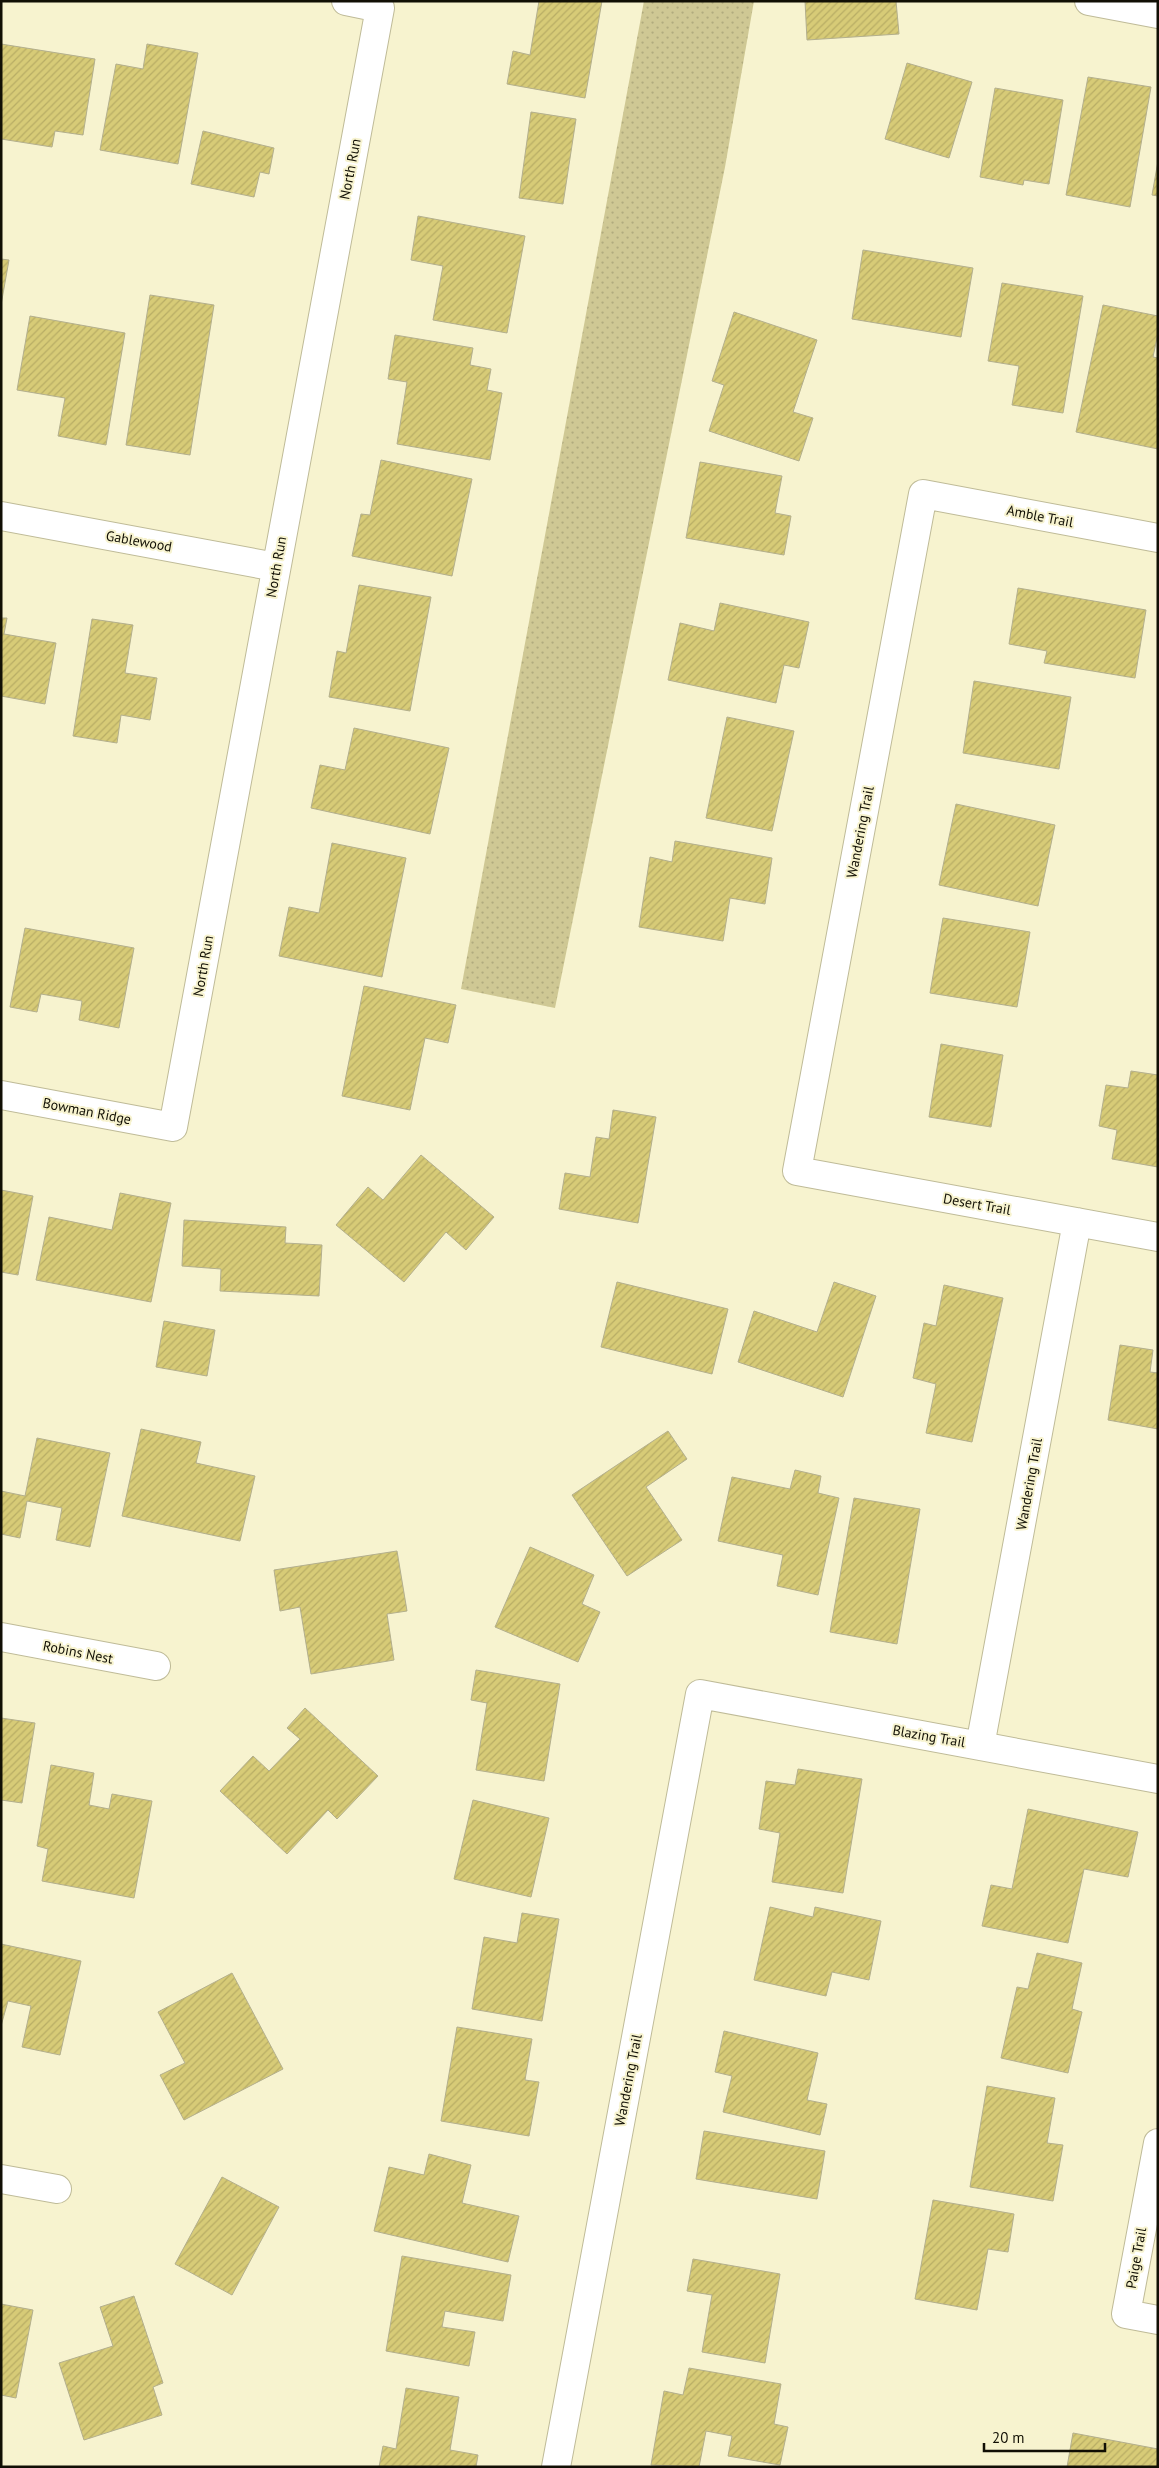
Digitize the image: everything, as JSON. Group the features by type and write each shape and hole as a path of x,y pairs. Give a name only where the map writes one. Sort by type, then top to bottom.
{"street":[{"name":"North Run","path":"173,1127 380,8 346,1"},
{"path":"1089,1 1158,14"},
{"name":"Amble Trail","path":"923,494 1158,538"},
{"name":"Wandering Trail","path":"797,1171 923,494"},
{"name":"Gablewood","path":"1,516 276,567"},
{"name":"Bowman Ridge","path":"1,1095 173,1127"},
{"name":"Desert Trail","path":"797,1171 1158,1237"},
{"name":"Wandering Trail","path":"980,1746 1077,1222"},
{"name":"Robins Nest","path":"1,1637 156,1666"},
{"name":"Wandering Trail","path":"556,2467 700,1694"},
{"name":"Blazing Trail","path":"700,1694 1158,1779"},
{"name":"Paige Trail","path":"1158,2143 1126,2314 1158,2320"},
{"path":"1,2179 57,2189"}],"shaded area":[{"path":"644,1 754,1 725,167 555,1008 461,989"}],"building":[{"path":"539,1 602,1 585,98 507,84 513,51 530,55"},
{"path":"805,1 896,1 899,34 807,40"},
{"path":"1,44 95,59 83,135 55,131 52,147 1,139"},
{"path":"147,44 198,53 178,164 100,150 116,64 143,69"},
{"path":"907,63 972,82 949,158 885,139"},
{"path":"1088,77 1151,87 1130,207 1066,195"},
{"path":"995,88 1063,100 1049,184 1024,180 1023,185 980,177"},
{"path":"531,112 576,119 563,204 519,198"},
{"path":"203,131 274,148 269,174 260,172 254,197 191,184"},
{"path":"1158,161 1158,196 1152,195"},
{"path":"418,216 525,236 507,333 433,320 443,266 411,260"},
{"path":"863,250 973,268 961,337 852,319"},
{"path":"1,259 9,260 1,305"},
{"path":"1002,283 1083,296 1063,413 1012,405 1019,366 988,361"},
{"path":"150,295 214,305 190,455 126,445"},
{"path":"1103,305 1158,316 1158,333 1153,357 1158,358 1158,449 1076,432"},
{"path":"734,312 817,340 793,412 813,418 799,461 709,431 724,385 712,381"},
{"path":"30,316 125,333 106,445 58,436 65,398 17,390"},
{"path":"395,335 473,348 470,365 491,369 487,390 502,393 490,460 397,444 407,382 388,379"},
{"path":"381,460 472,479 452,576 352,556 361,514 370,515"},
{"path":"700,462 782,476 775,513 791,516 784,555 686,538"},
{"path":"359,585 431,597 410,711 329,697 337,651 346,653"},
{"path":"1018,588 1146,610 1135,678 1044,663 1047,651 1009,644"},
{"path":"720,603 809,622 799,668 784,665 776,703 668,680 680,623 714,631"},
{"path":"1,618 7,618 4,634 56,643 45,704 1,696"},
{"path":"92,619 133,625 125,673 157,678 150,720 121,715 117,743 73,736"},
{"path":"974,681 1071,697 1059,769 963,753"},
{"path":"727,717 794,731 772,831 706,818"},
{"path":"354,728 449,748 430,834 311,808 320,765 345,770"},
{"path":"956,804 1055,825 1038,906 939,885"},
{"path":"675,841 772,858 765,904 730,898 723,941 639,927 650,857 672,862"},
{"path":"332,843 406,858 382,977 279,956 289,907 319,913"},
{"path":"943,918 1030,932 1017,1007 930,993"},
{"path":"25,928 134,948 119,1028 79,1020 82,1001 41,994 37,1012 10,1007"},
{"path":"364,986 456,1005 448,1043 425,1038 410,1110 342,1096"},
{"path":"941,1044 1003,1055 991,1127 929,1117"},
{"path":"1131,1071 1158,1075 1158,1167 1112,1159 1117,1130 1099,1126 1106,1085 1128,1088"},
{"path":"613,1110 656,1117 638,1223 559,1209 565,1173 590,1177 596,1137 609,1139"},
{"path":"421,1155 494,1217 466,1250 446,1232 404,1282 336,1225 368,1187 383,1200"},
{"path":"1,1190 33,1196 18,1275 1,1272"},
{"path":"120,1193 171,1203 151,1302 36,1280 49,1217 112,1230"},
{"path":"184,1220 286,1227 285,1243 322,1245 319,1296 220,1291 221,1269 182,1266"},
{"path":"617,1282 728,1309 712,1374 601,1347"},
{"path":"834,1282 876,1296 843,1397 738,1362 754,1311 817,1332"},
{"path":"944,1285 1003,1298 972,1442 926,1433 936,1384 913,1378 924,1323 936,1326"},
{"path":"164,1321 215,1330 207,1376 156,1367"},
{"path":"1120,1345 1153,1350 1150,1372 1158,1373 1158,1429 1108,1420"},
{"path":"141,1429 201,1442 196,1463 255,1476 240,1541 122,1516"},
{"path":"668,1431 687,1459 646,1487 682,1540 627,1576 572,1495"},
{"path":"37,1438 110,1453 90,1547 56,1540 62,1508 27,1501 20,1538 1,1534 1,1491 25,1496"},
{"path":"795,1470 821,1476 818,1493 839,1498 818,1595 777,1586 783,1555 718,1541 732,1477 790,1489"},
{"path":"854,1498 920,1509 897,1644 830,1632"},
{"path":"530,1547 594,1575 582,1604 600,1612 578,1662 495,1627"},
{"path":"397,1551 407,1611 387,1614 394,1660 311,1674 300,1607 280,1611 274,1570"},
{"path":"476,1670 560,1684 544,1781 476,1770 487,1703 471,1700"},
{"path":"305,1708 378,1776 337,1819 328,1810 287,1854 220,1791 253,1756 269,1771 300,1739 287,1728"},
{"path":"1,1718 35,1723 22,1803 1,1800"},
{"path":"51,1765 94,1773 89,1805 109,1809 112,1794 152,1801 134,1898 42,1881 48,1849 37,1846"},
{"path":"798,1769 862,1779 843,1893 772,1882 780,1833 759,1829 766,1781 795,1785"},
{"path":"473,1800 549,1818 531,1897 454,1879"},
{"path":"1028,1809 1138,1832 1128,1877 1084,1869 1068,1943 982,1926 991,1885 1012,1889"},
{"path":"770,1907 813,1917 815,1907 881,1921 869,1980 832,1972 826,1996 754,1980"},
{"path":"522,1913 559,1919 542,2021 472,2009 484,1937 517,1943"},
{"path":"1,1944 81,1961 60,2055 22,2047 31,2006 8,2001 1,2026"},
{"path":"1037,1953 1082,1963 1072,2009 1082,2012 1068,2073 1001,2058 1017,1987 1028,1989"},
{"path":"232,1973 283,2069 184,2120 160,2075 185,2063 158,2012"},
{"path":"457,2027 532,2039 525,2080 539,2082 529,2136 441,2121"},
{"path":"724,2031 818,2053 807,2100 827,2104 820,2135 723,2112 732,2076 715,2072"},
{"path":"987,2086 1055,2098 1047,2143 1063,2145 1053,2201 970,2187"},
{"path":"704,2131 825,2151 817,2199 696,2179"},
{"path":"429,2154 471,2165 462,2203 519,2216 508,2262 374,2231 389,2167 424,2175"},
{"path":"222,2177 279,2207 232,2295 175,2264"},
{"path":"933,2200 1014,2214 1008,2252 988,2249 977,2310 915,2299"},
{"path":"402,2256 511,2275 503,2321 445,2311 442,2327 475,2332 469,2366 386,2351"},
{"path":"693,2259 780,2274 765,2363 702,2352 712,2295 687,2291"},
{"path":"134,2296 163,2383 153,2387 162,2415 84,2440 59,2363 113,2346 100,2307"},
{"path":"1,2304 33,2310 16,2398 1,2395"},
{"path":"689,2368 781,2384 774,2424 788,2427 780,2465 728,2456 732,2436 706,2431 699,2467 651,2465 664,2391 683,2395"},
{"path":"406,2388 459,2397 450,2450 478,2455 476,2467 379,2467 383,2446 396,2449"},
{"path":"1073,2433 1158,2449 1158,2467 1067,2467"}]}
